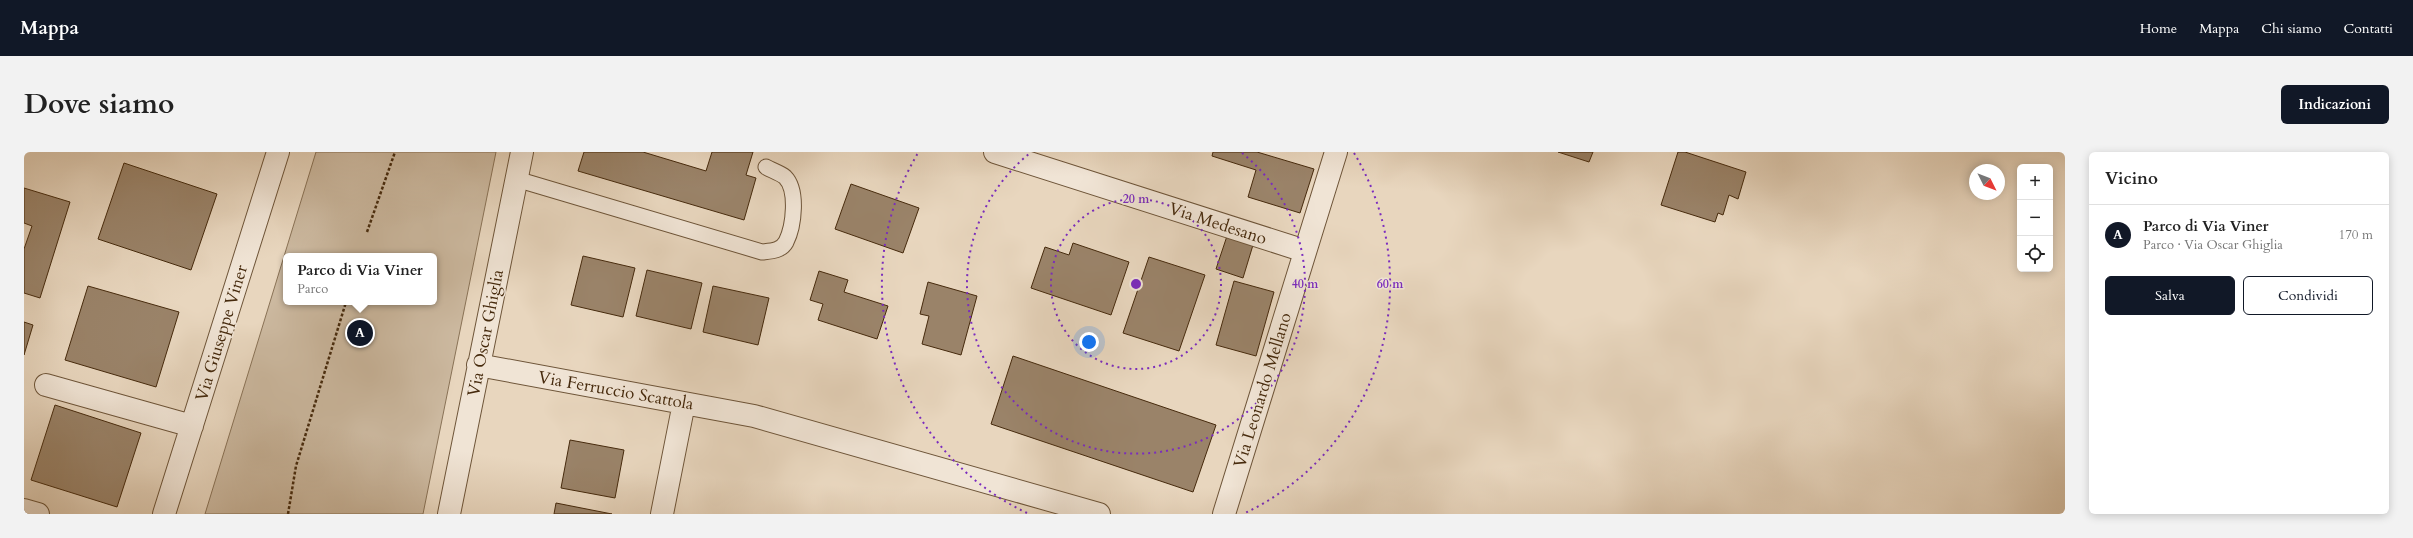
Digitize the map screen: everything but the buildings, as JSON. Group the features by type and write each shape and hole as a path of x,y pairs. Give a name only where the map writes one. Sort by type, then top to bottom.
{"street":[{"name":"Via Giuseppe Viner","path":"164,514 278,152"},
{"name":"Via Oscar Ghiglia","path":"449,514 522,152"},
{"name":"Via Medesano","path":"995,152 1305,251"},
{"name":"Via Leonardo Mellano","path":"1224,514 1336,152"},
{"name":"Via Ferruccio Scattola","path":"478,365 754,416 1099,514"},
{"path":"46,385 192,426"},
{"path":"662,514 684,403"},
{"path":"24,510 38,514"}],"lane":[{"path":"516,179 762,252 775,251 786,242 792,221 794,194 785,177 766,168"}],"path":[{"path":"367,232 395,152"},
{"path":"288,514 296,466 345,305"}],"shaded area":[{"path":"316,152 496,152 423,514 205,514 283,260 283,305 437,305 437,253 285,253"}],"place":[{"name":"Parco di Via Viner","path":"360,333"}]}
